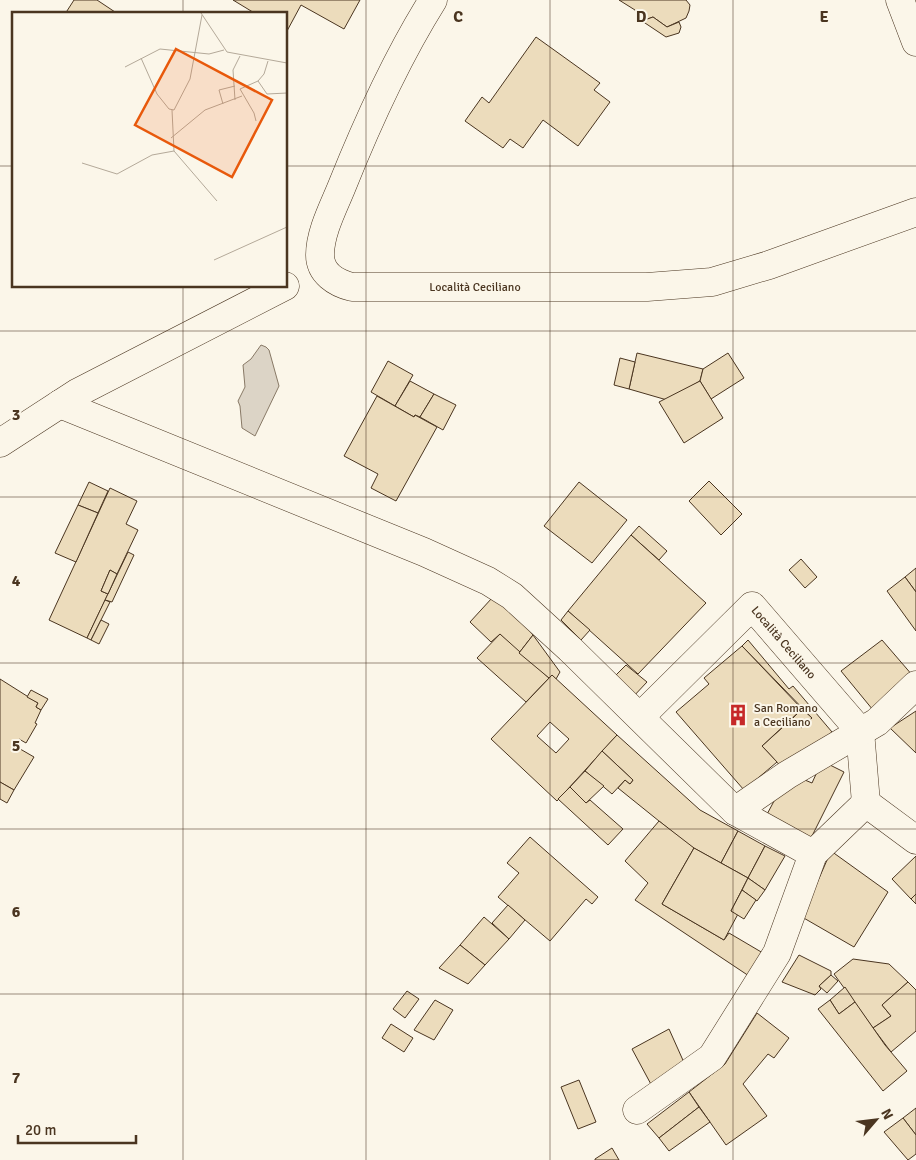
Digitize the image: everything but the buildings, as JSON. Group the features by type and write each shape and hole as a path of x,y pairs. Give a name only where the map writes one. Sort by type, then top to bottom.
{"street":[{"path":"288,285 322,267 320,255 325,232 366,126 401,54 433,0"},
{"path":"900,0 916,42"},
{"name":"Località Ceciliano","path":"322,267 339,284 352,287 678,285 712,282 747,272 916,212"},
{"path":"0,443 60,404 282,288"},
{"path":"60,404 424,552 488,581 512,596 570,649 735,812 812,854"},
{"name":"Località Ceciliano","path":"640,717 752,606 860,732"},
{"path":"735,812 787,775 877,722 916,685"},
{"path":"860,732 866,803 916,840"},
{"path":"637,1110 712,1057 777,953 812,854 866,803"}],"shaded area":[{"path":"261,345 269,350 279,386 255,436 242,428 238,401 245,387 243,365 251,359"}],"place":[{"name":"San Romano a Ceciliano","path":"738,715"}]}
